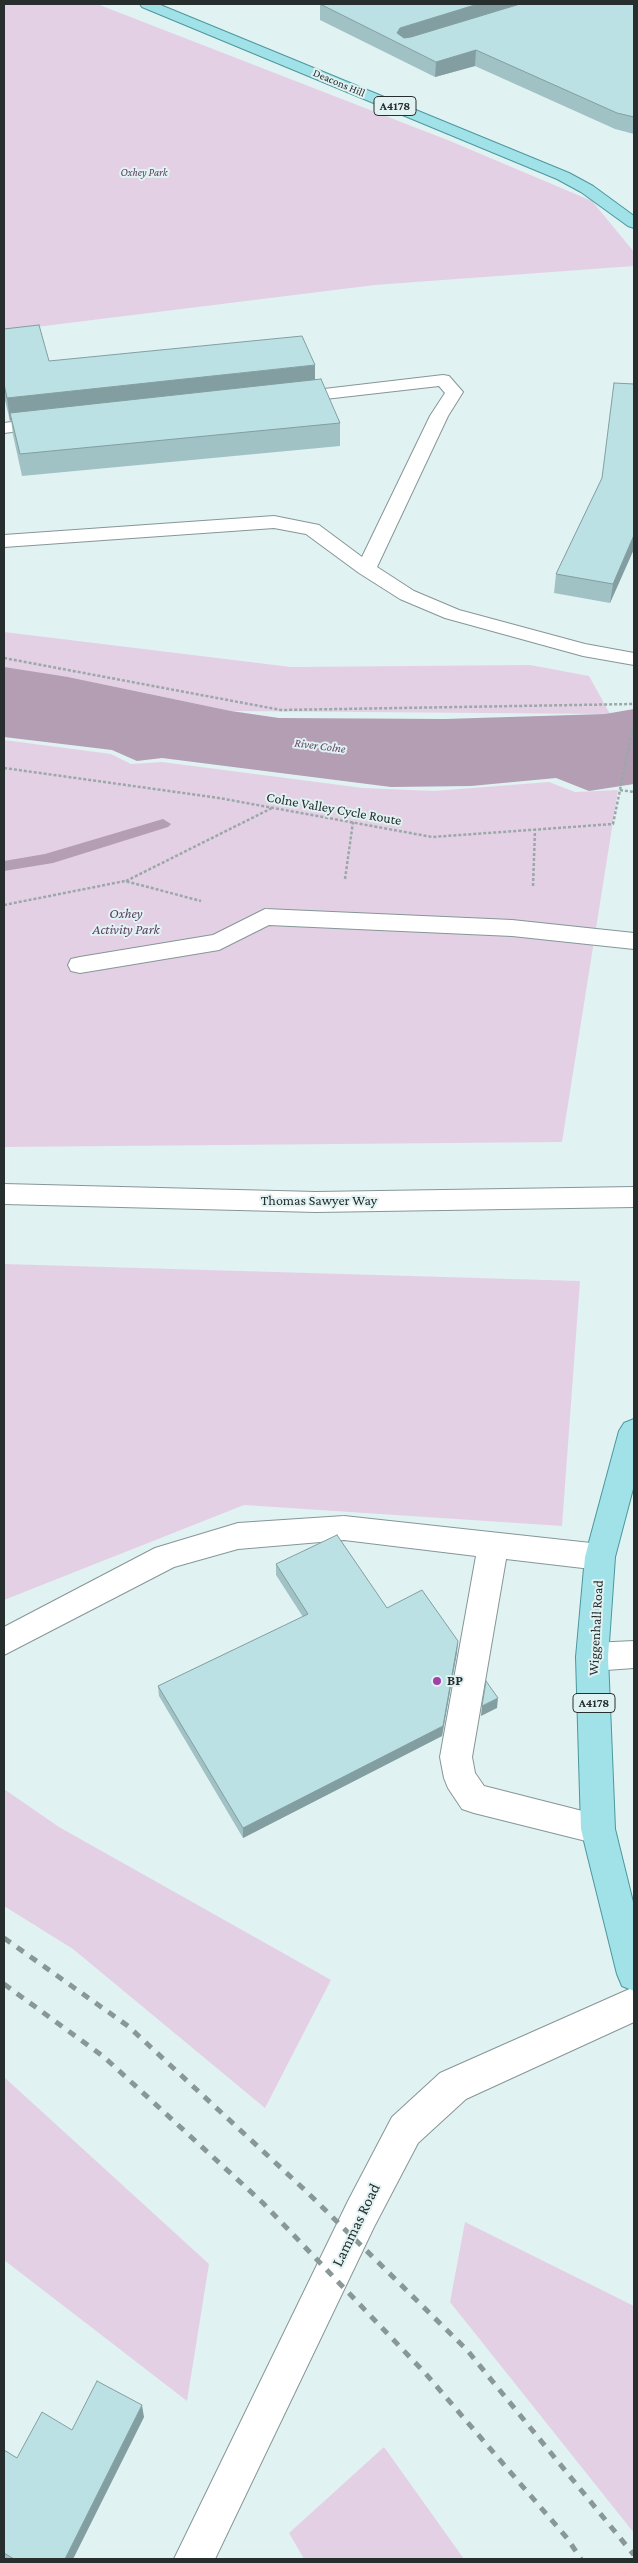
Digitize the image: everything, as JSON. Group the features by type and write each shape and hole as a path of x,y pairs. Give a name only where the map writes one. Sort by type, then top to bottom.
{"main road":[{"name":"Deacons Hill","path":"147,4 563,176 587,189 634,223"},
{"name":"Wiggenhall Road","path":"634,1431 600,1557 592,1657 598,1829 634,1974"}],"street":[{"path":"272,400 443,380 454,392 440,416 366,570"},
{"path":"4,428 63,421"},
{"path":"4,541 274,522 312,530 366,570 407,595 452,614 583,650 634,659"},
{"path":"80,966 218,942 265,917 512,928 634,941"},
{"name":"Thomas Sawyer Way","path":"4,1194 316,1202 634,1196"},
{"path":"4,1642 166,1557 238,1536 344,1528 600,1557"},
{"path":"493,1544 456,1757 460,1778 474,1798 598,1829"},
{"path":"592,1657 634,1654"},
{"name":"Lammas Road","path":"194,2559 361,2214 405,2130 453,2086 634,2004"}],"path":[{"path":"4,658 281,710 441,709 634,704"},
{"path":"634,722 620,790 634,792"},
{"name":"Colne Valley Cycle Route","path":"4,768 219,798 432,837 613,824 620,790"},
{"path":"4,905 125,881 272,808"},
{"path":"340,919 353,822"},
{"path":"125,881 265,917"}],"green space":[{"name":"Oxhey Park","path":"4,4 97,4 450,141 592,201 634,252 634,266 375,285 4,331"},
{"path":"4,632 291,667 530,665 589,676 610,714 231,711 68,677 4,673"},
{"name":"Oxhey Activity Park","path":"4,740 111,754 131,764 162,762 363,788 434,791 549,782 575,792 618,790 562,1142 4,1147"},
{"path":"4,1264 580,1281 562,1526 244,1505 4,1600"},
{"path":"4,1789 59,1827 331,1980 265,2108 73,1949 4,1906"},
{"path":"4,2077 209,2264 187,2401 4,2260"},
{"path":"465,2222 634,2306 634,2533 450,2302"},
{"path":"384,2447 464,2559 304,2559 289,2533"}],"water":[{"name":"River Colne","path":"4,667 68,677 231,711 279,718 445,719 605,714 634,709 634,784 589,791 556,778 471,786 391,787 162,758 137,761 112,750 4,737"}],"building":[{"path":"320,4 478,4 400,28 397,33 404,38 520,4 634,4 634,117 617,113 476,50 436,62"},
{"path":"39,325 49,361 302,336 315,365 7,398 4,384 4,329"},
{"path":"321,379 340,423 20,454 10,413"},
{"path":"614,383 634,384 634,535 613,584 556,574 602,478"},
{"path":"337,1535 387,1608 422,1590 458,1641 443,1726 243,1828 158,1686 308,1614 276,1564"},
{"path":"486,1681 498,1698 482,1706"},
{"path":"97,2381 142,2405 65,2559 14,2559 4,2553 4,2450 17,2458 42,2412 72,2430"}],"waterway":[{"path":"4,866 47,859 163,824"}],"railway":[{"path":"4,1938 128,2026 307,2192 467,2350 634,2555"},
{"path":"4,1984 104,2057 263,2203 426,2374 567,2538 581,2559"}],"place":[{"name":"BP","path":"437,1681"}]}
